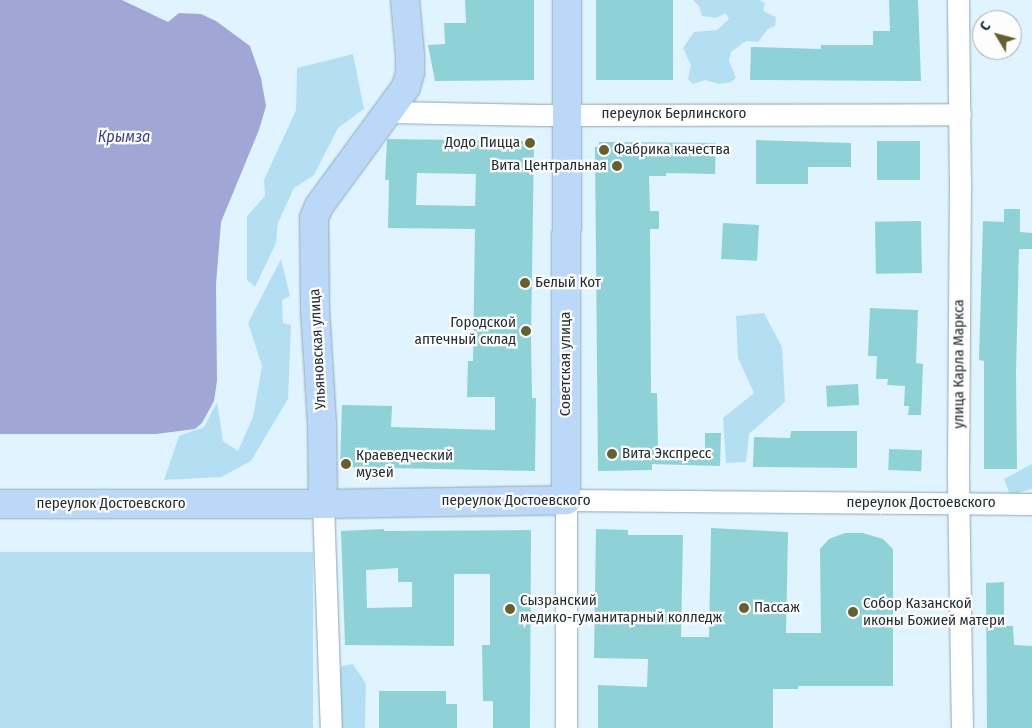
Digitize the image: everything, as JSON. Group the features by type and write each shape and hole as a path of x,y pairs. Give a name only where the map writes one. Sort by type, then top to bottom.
{"main road":[{"name":"Ульяновская улица","path":"323,504 322,424 315,308 314,218 319,206 406,87 410,73 405,0"},
{"name":"Советская улица","path":"566,500 566,114 568,0"},
{"name":"переулок Достоевского","path":"0,504 323,504 566,500"}],"street":[{"name":"улица Карла Маркса","path":"958,0 960,114 959,503 962,728"},
{"name":"переулок Берлинского","path":"389,112 960,114"},
{"name":"переулок Достоевского","path":"566,500 1032,504"},
{"name":"Советская улица","path":"566,500 566,728"},
{"name":"Ульяновская улица","path":"323,504 332,728"}],"shaded area":[{"path":"693,0 759,0 765,3 763,11 776,17 775,26 768,29 758,42 746,41 731,52 729,61 736,78 731,82 719,84 705,80 693,84 688,79 691,65 683,48 694,32 717,30 729,19 726,13 716,18 702,16 699,6"},
{"path":"353,54 364,109 338,128 314,175 294,188 278,223 276,243 255,287 247,280 247,216 265,196 264,180 296,110 297,68"},
{"path":"281,259 290,296 282,300 283,323 291,325 288,399 251,461 221,477 164,480 179,436 204,427 217,402 223,441 238,451 253,417 262,366 248,323"},
{"path":"764,313 782,347 785,402 749,434 746,462 726,463 723,418 754,393 738,358 736,316"},
{"path":"1032,464 1032,489 1010,495 1004,479"},
{"path":"0,552 313,552 313,728 0,728"},
{"path":"353,664 366,684 365,728 335,728 334,680 342,666"}],"water":[{"name":"Крымза","path":"0,0 122,0 168,22 179,13 201,14 216,21 250,46 261,78 266,106 259,130 221,222 216,285 217,381 214,401 202,423 195,429 156,434 0,434"}],"building":[{"path":"465,0 534,0 534,80 435,81 428,45 445,44 444,23 466,23"},
{"path":"596,0 673,0 673,80 596,80"},
{"path":"889,0 918,0 921,81 750,80 751,47 821,49 821,45 873,45 873,31 890,31"},
{"path":"387,139 534,141 531,339 532,398 536,398 535,471 340,467 342,405 392,406 391,427 495,430 495,397 467,397 468,361 473,361 475,229 388,228 389,180 385,180","holes":["417,173 476,174 475,206 416,205"]},
{"path":"756,140 851,143 851,167 808,167 808,184 756,184"},
{"path":"877,141 920,141 920,180 877,180"},
{"path":"599,142 716,143 715,174 666,173 666,176 649,176 650,211 659,211 659,229 650,229 651,393 657,393 658,448 705,449 705,433 721,433 720,466 652,464 652,470 598,471 595,147 599,147"},
{"path":"1004,209 1020,209 1020,232 1032,233 1032,249 1019,249 1016,372 1017,469 984,469 984,361 979,360 983,221 1004,222"},
{"path":"921,221 922,273 876,274 875,222"},
{"path":"723,223 759,225 757,261 721,259"},
{"path":"870,308 918,310 916,363 923,364 921,415 908,415 909,406 904,406 905,386 887,385 888,379 876,379 877,356 868,356"},
{"path":"858,384 859,405 827,407 826,386"},
{"path":"791,431 857,431 857,468 753,467 754,437 790,438"},
{"path":"889,449 922,450 921,471 888,470"},
{"path":"711,528 788,532 786,633 821,633 820,549 829,539 845,533 863,533 883,539 893,549 893,686 798,686 798,689 773,689 773,728 598,728 598,685 647,687 648,659 594,658 596,529 628,530 628,535 683,535 681,637 709,637"},
{"path":"384,529 384,531 531,530 530,728 493,728 493,701 483,701 482,645 490,645 490,574 454,574 454,646 345,645 341,531","holes":["398,568 398,582 412,582 412,607 367,608 366,570"]},
{"path":"1004,582 1004,626 1013,626 1014,645 1032,646 1032,728 987,728 986,583"},
{"path":"379,691 446,691 446,704 457,704 457,728 379,728"}],"place":[{"name":"Додо Пицца","path":"530,143"},
{"name":"Фабрика качества","path":"604,150"},
{"name":"Вита Центральная","path":"617,166"},
{"name":"Белый Кот","path":"525,283"},
{"name":"Городской аптечный склад","path":"526,331"},
{"name":"Вита Экспресс","path":"612,454"},
{"name":"Краеведческий музей","path":"346,464"},
{"name":"Пассаж","path":"744,608"},
{"name":"Сызранский медико-гуманитарный колледж","path":"510,609"},
{"name":"Собор Казанской иконы Божией матери","path":"853,612"}]}
